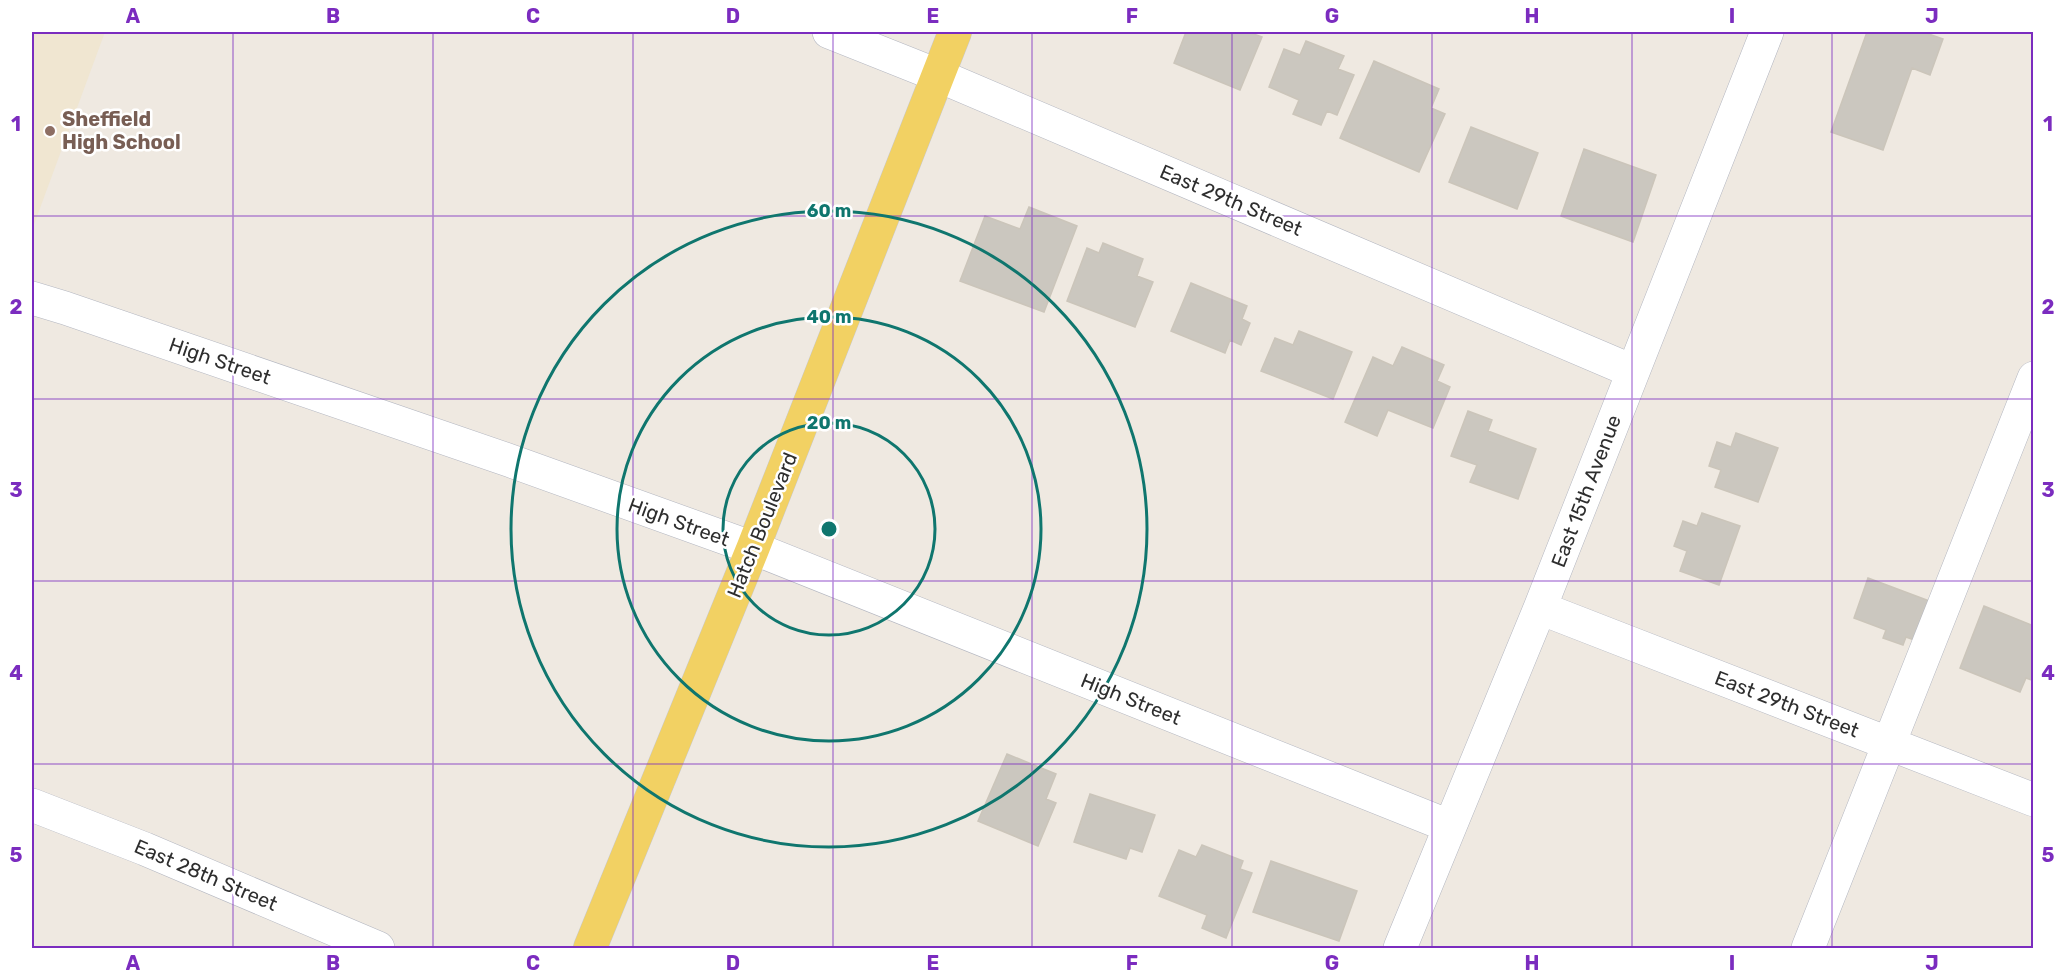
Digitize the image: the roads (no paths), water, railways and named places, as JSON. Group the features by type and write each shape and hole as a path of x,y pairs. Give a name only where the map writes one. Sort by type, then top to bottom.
{"main road":[{"name":"Hatch Boulevard","path":"590,948 753,549 955,32"}],"street":[{"name":"East 29th Street","path":"829,32 937,75 1632,371"},
{"name":"East 15th Avenue","path":"1400,948 1540,608 1767,32"},
{"name":"High Street","path":"32,298 511,461 753,549 1449,826"},
{"path":"1808,948 2034,378"},
{"name":"East 29th Street","path":"1540,608 2034,800"},
{"name":"East 28th Street","path":"32,806 145,849 378,948"}],"place":[{"name":"Sheffield High School","path":"50,131"}]}
